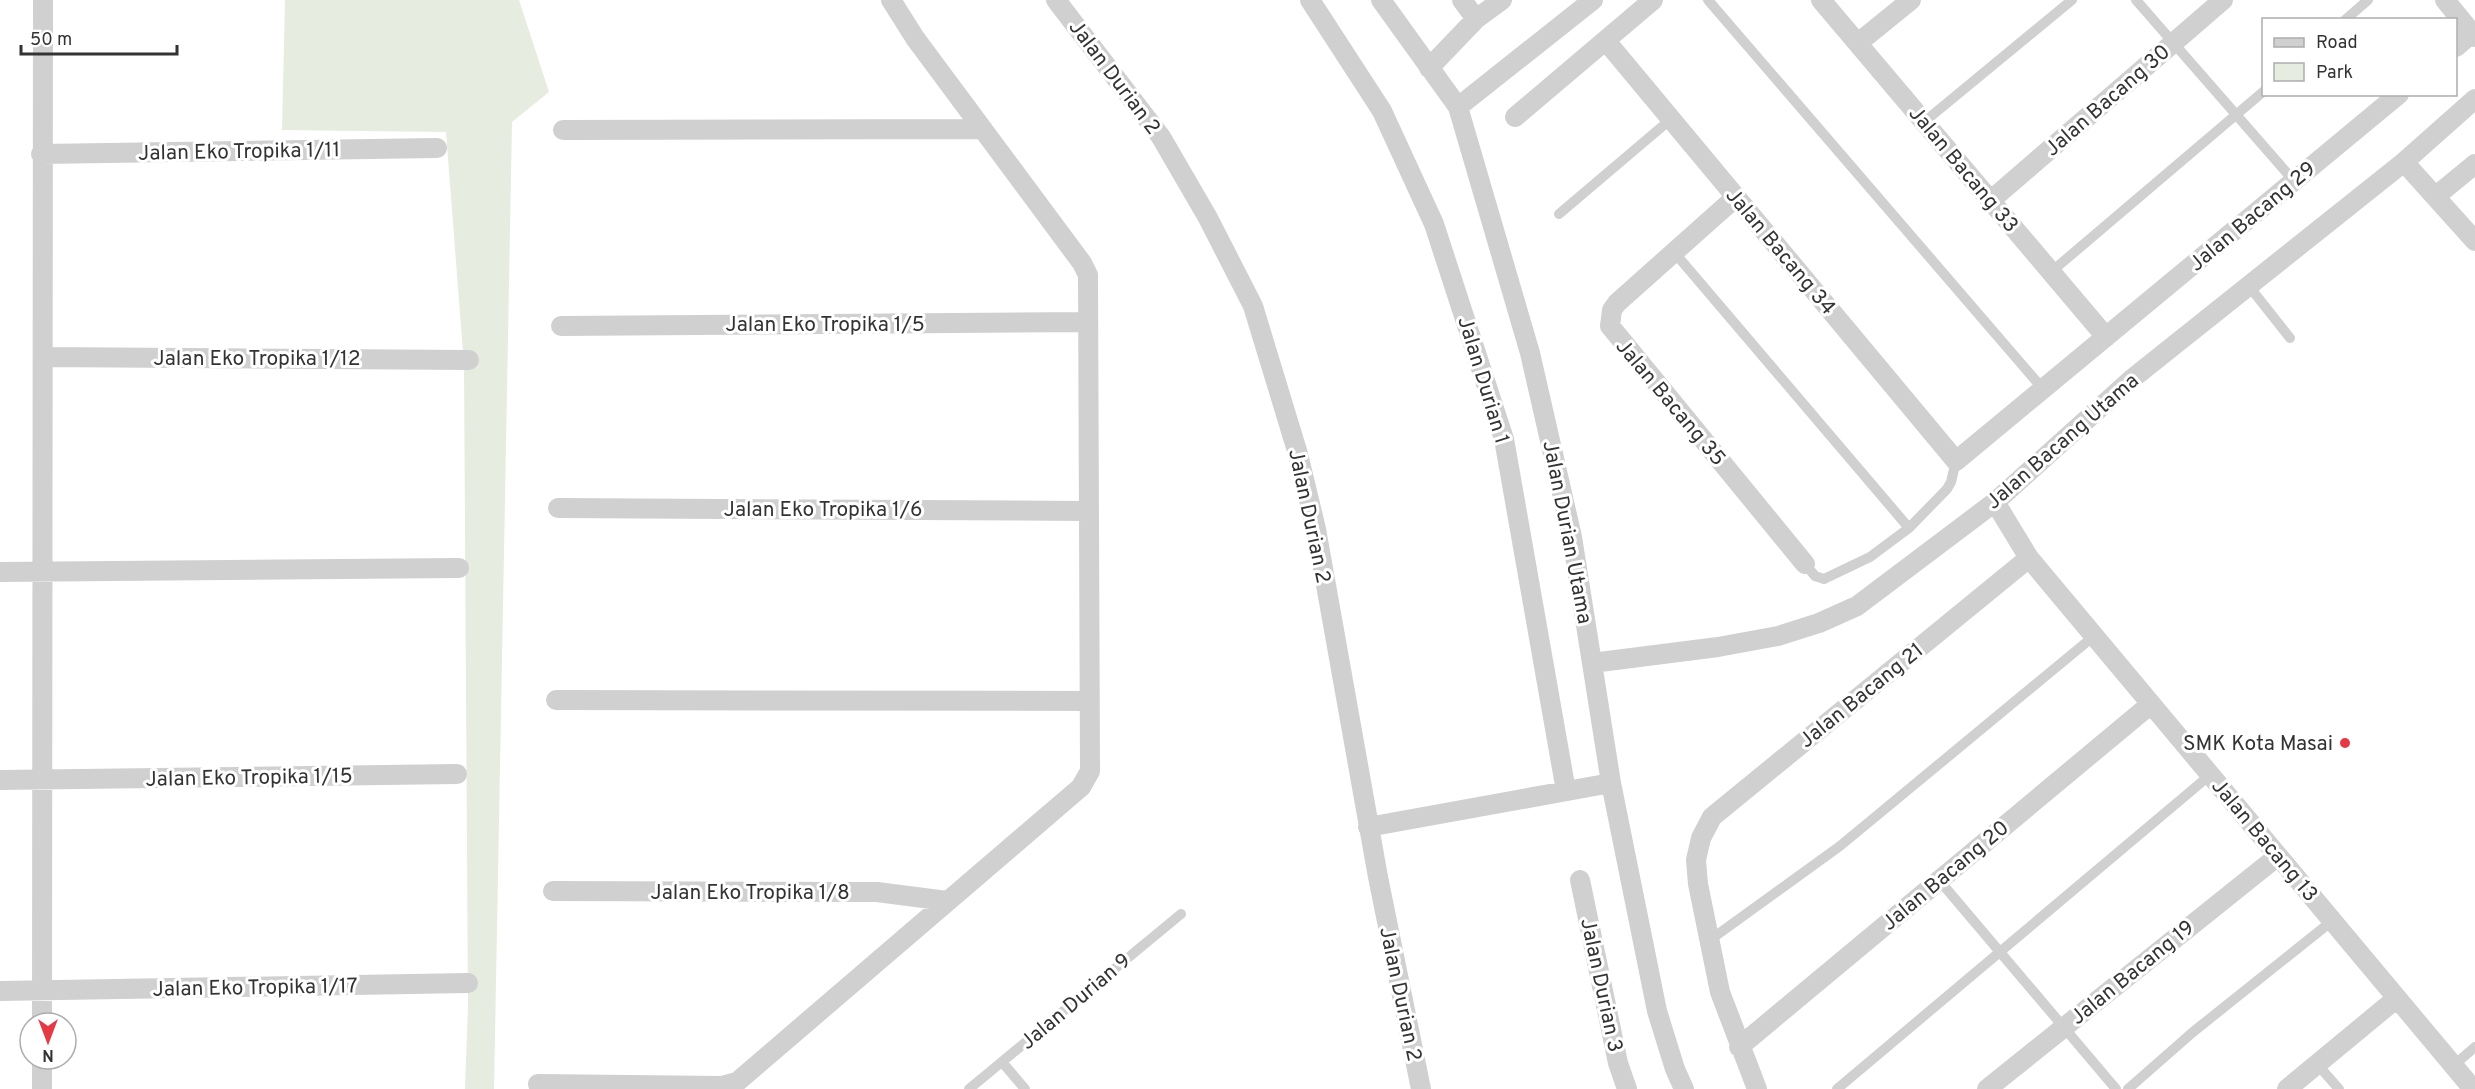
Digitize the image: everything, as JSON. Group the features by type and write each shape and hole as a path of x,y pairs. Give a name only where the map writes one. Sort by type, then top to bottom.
{"street":[{"path":"42,1011 44,357 41,154 43,0"},
{"path":"538,1084 732,1085 1085,782 1090,765 1088,279 1085,266 915,38 891,0"},
{"name":"Jalan Durian 2","path":"1056,0 1161,137 1208,218 1253,306 1298,454 1316,529 1368,826 1421,1089"},
{"name":"Jalan Durian 1","path":"1311,0 1382,111 1434,224 1504,439 1566,791"},
{"name":"Jalan Durian Utama","path":"1381,0 1458,107 1530,353 1572,537 1611,783 1657,1011 1675,1069 1684,1089"},
{"path":"1462,0 1476,19"},
{"path":"1429,68 1476,19 1502,0"},
{"path":"1458,107 1593,0"},
{"path":"1515,117 1653,0"},
{"name":"Jalan Bacang 33","path":"1821,0 2106,337"},
{"path":"1858,44 1911,0"},
{"name":"Jalan Bacang 30","path":"1990,201 2223,0"},
{"path":"2445,0 2474,35 2457,46"},
{"name":"Jalan Bacang 34","path":"1606,41 1956,461"},
{"name":"Jalan Bacang 29","path":"1956,461 2397,96"},
{"name":"Jalan Bacang Utama","path":"1592,663 1718,647 1778,636 1819,623 1857,606 1995,502 2133,378 2404,162 2475,99"},
{"path":"563,130 983,129"},
{"name":"Jalan Eko Tropika 1/11","path":"41,154 437,148"},
{"path":"2404,162 2475,241"},
{"path":"2436,196 2475,164"},
{"name":"Jalan Bacang 35","path":"1736,197 1617,303 1612,310 1610,326 1805,564"},
{"name":"Jalan Eko Tropika 1/5","path":"561,327 1088,322"},
{"name":"Jalan Eko Tropika 1/12","path":"44,357 469,360"},
{"name":"Jalan Bacang 13","path":"1995,502 2029,558 2473,1089"},
{"name":"Jalan Eko Tropika 1/6","path":"558,508 1088,511"},
{"name":"Jalan Bacang 21","path":"1710,940 1698,884 1696,860 1701,838 1712,817 2029,558"},
{"path":"0,572 459,568"},
{"path":"556,700 1089,701"},
{"name":"Jalan Bacang 20","path":"1739,1047 2151,704"},
{"name":"Jalan Eko Tropika 1/15","path":"0,780 457,774"},
{"path":"1368,826 1611,783"},
{"name":"Jalan Bacang 19","path":"1987,1089 2278,856"},
{"name":"Jalan Durian 3","path":"1581,880 1618,1063 1627,1089"},
{"name":"Jalan Eko Tropika 1/8","path":"553,891 877,892 947,901"},
{"path":"1710,940 1720,992 1739,1047 1757,1089"},
{"name":"Jalan Eko Tropika 1/17","path":"0,991 468,983"},
{"path":"2287,1089 2397,998"},
{"path":"42,1071 42,1089"}],"lane":[{"path":"1708,0 2043,389"},
{"path":"1924,122 2072,0"},
{"path":"2136,0 2294,181"},
{"path":"2347,18 2368,0"},
{"path":"2051,272 2262,93"},
{"path":"1559,214 1671,119"},
{"path":"1674,252 1909,528"},
{"path":"2248,285 2290,338"},
{"path":"1805,564 1815,576 1829,578 1870,557 1909,528 1949,486 1956,461"},
{"path":"1710,940 1840,846 2094,636"},
{"path":"1837,1089 2210,775"},
{"path":"1939,880 2116,1089"},
{"name":"Jalan Durian 9","path":"969,1089 1181,914"},
{"path":"2128,1089 2193,1032 2332,921"},
{"path":"2453,1066 2475,1047"},
{"path":"1002,1062 1025,1089"},
{"path":"2317,1064 2339,1089"}],"green space":[{"path":"285,0 519,0 549,92 512,122 494,1089 465,1089 468,1006 464,365 446,132 282,130"}],"place":[{"name":"SMK Kota Masai","path":"2345,743"}]}
